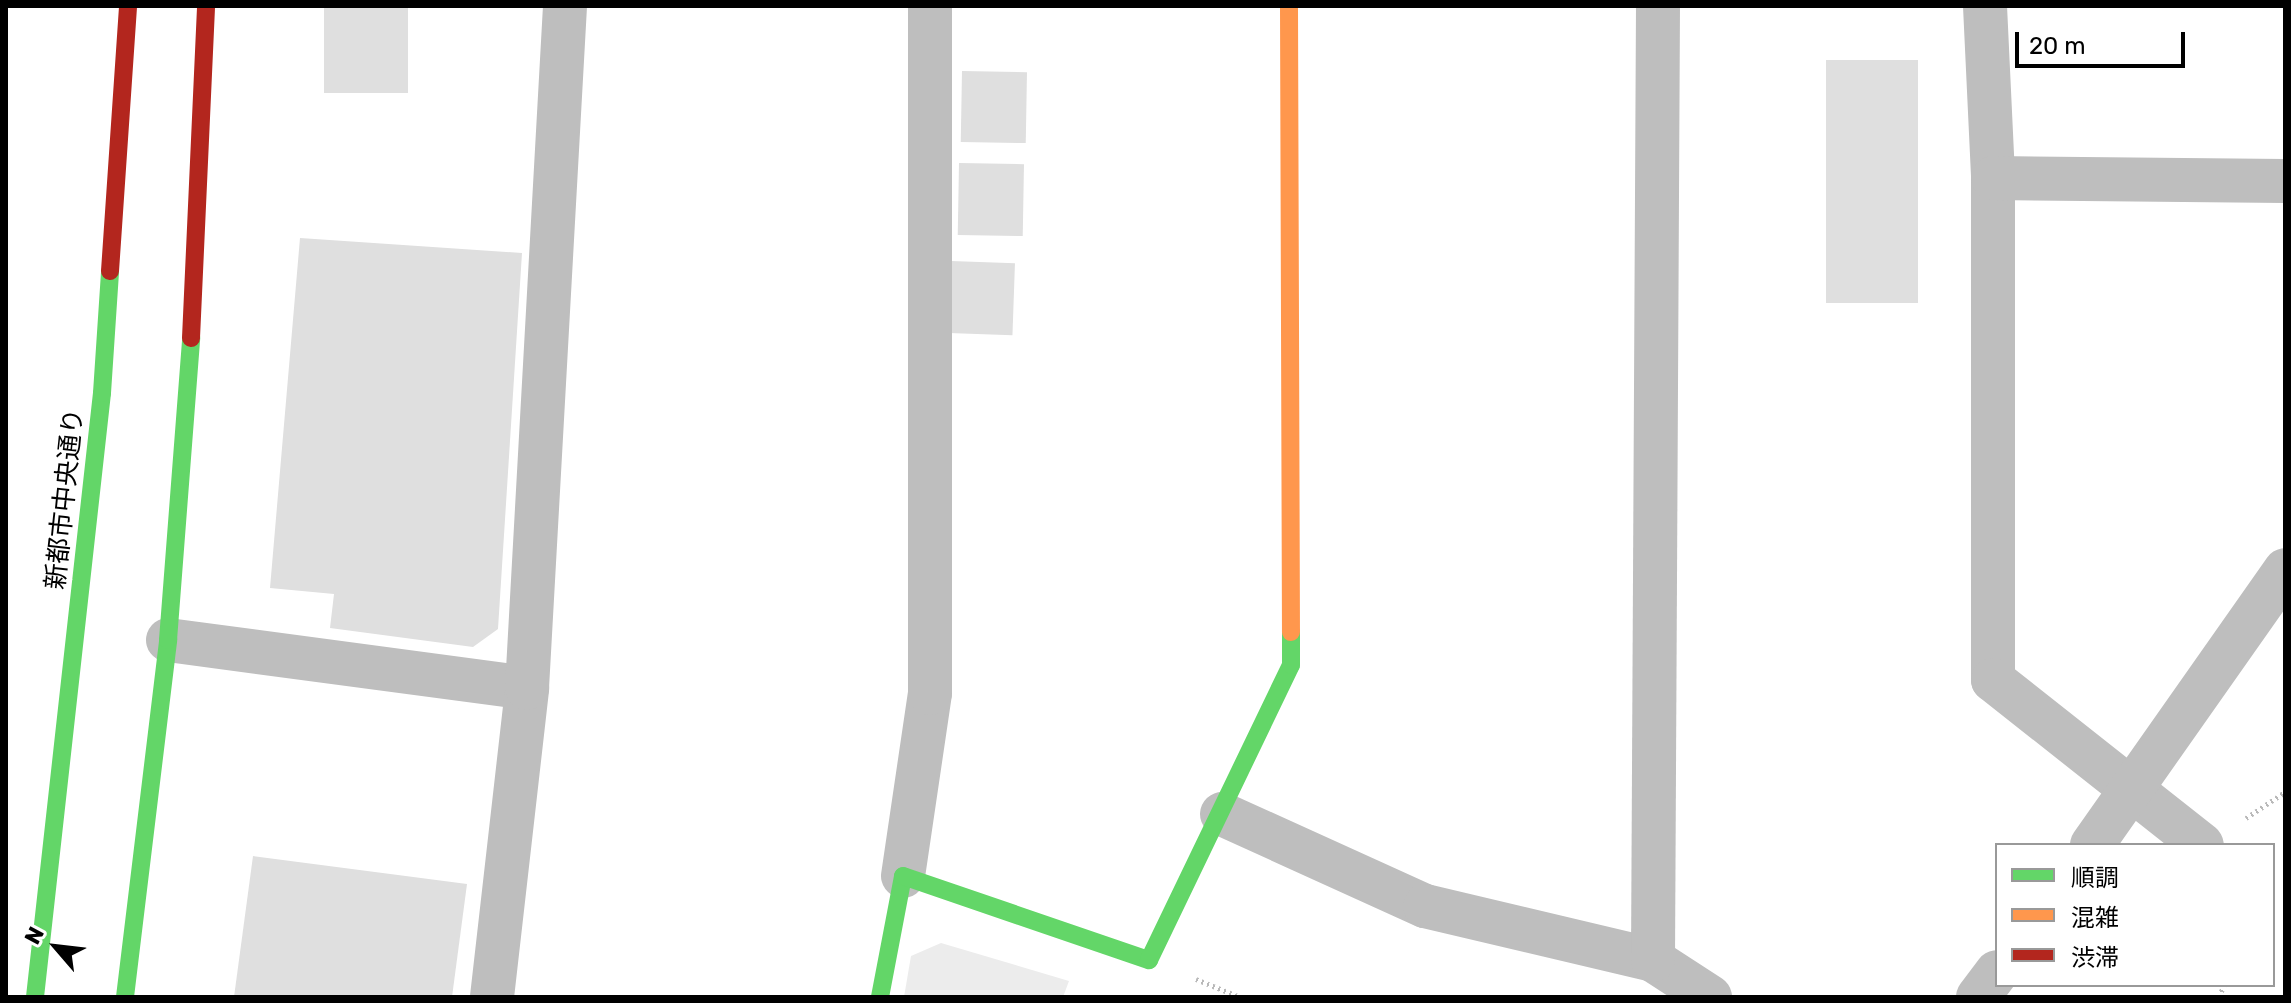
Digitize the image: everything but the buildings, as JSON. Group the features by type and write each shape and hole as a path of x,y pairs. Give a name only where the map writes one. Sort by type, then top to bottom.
{"main road":[{"name":"新都市中央通り","path":"35,997 102,393 128,6"},
{"path":"125,997 168,640 193,310 206,6"},
{"path":"880,997 903,876 1149,960 1222,814 1291,665 1289,6"}],"street":[{"path":"492,997 527,688 565,6"},
{"path":"903,876 930,693 930,6"},
{"path":"1653,960 1658,6"},
{"path":"1985,6 1993,178 1993,680 2200,843"},
{"path":"1993,178 2285,181"},
{"path":"2094,843 2285,570"},
{"path":"168,640 527,688"},
{"path":"1222,814 1425,906 1653,960 1710,997"},
{"path":"1978,997 1995,975"}],"shaded area":[{"path":"941,943 1069,981 1063,997 904,997 911,956"}],"traffic: fast":[{"path":"35,997 102,393 110,271"},
{"path":"125,997 168,640 191,338"},
{"path":"880,997 903,876 1149,960 1291,665 1291,632"}],"traffic: slow":[{"path":"1289,6 1291,632"}],"traffic: jam":[{"path":"110,271 128,6"},
{"path":"191,338 206,6"}]}
